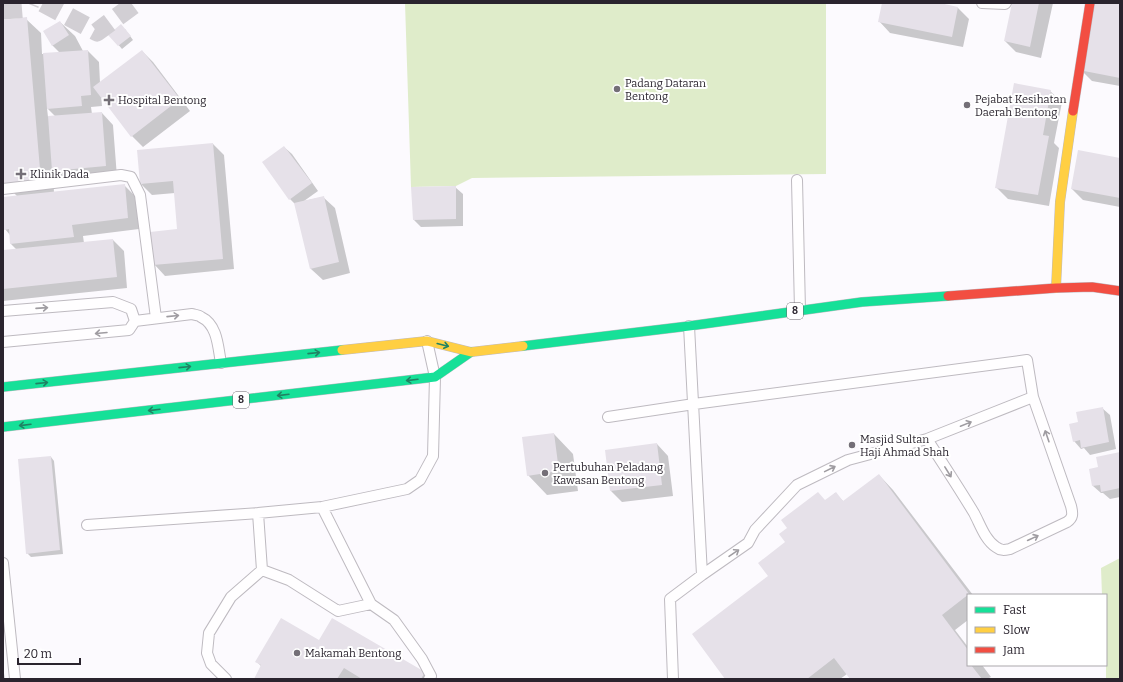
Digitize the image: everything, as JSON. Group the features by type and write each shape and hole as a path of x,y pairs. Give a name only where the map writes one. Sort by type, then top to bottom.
{"main road":[{"path":"1056,288 1060,202 1070,127 1090,3"},
{"name":"8","path":"3,387 427,341 471,352 689,326 862,302 1092,286 1120,291"},
{"name":"8","path":"3,427 435,378 471,352"}],"lane":[{"path":"982,3 1006,3"},
{"path":"3,189 121,175 132,177 140,195 156,318"},
{"path":"797,180 800,310"},
{"path":"3,311 114,302 131,309 134,321 129,330 3,342"},
{"path":"134,321 192,314 201,316 208,321 215,332 221,363"},
{"path":"689,326 702,575"},
{"path":"88,525 322,507 407,489 420,480 432,456 435,378 427,341"},
{"path":"608,417 694,404 1027,360 1033,397 1073,514 1070,520 1010,549 1000,550 988,540 975,515 927,439"},
{"path":"673,679 670,599 748,543 755,530 797,486 848,460 927,439 1033,397"},
{"path":"322,507 371,604 394,620 422,659 431,676 429,679"},
{"path":"258,513 262,570"},
{"path":"3,563 5,600 15,679"},
{"path":"262,570 289,580 338,611 371,604"},
{"path":"226,679 211,664 207,653 208,633 231,597 262,570"}],"green space":[{"name":"Padang Dataran Bentong","path":"405,3 826,3 826,174 472,178 456,186 411,187"},
{"path":"1120,558 1120,679 1106,679 1107,594 1102,594 1101,568"}],"building":[{"path":"882,3 940,3 958,7 952,37 878,22"},
{"path":"1012,3 1039,3 1030,47 1004,41"},
{"path":"1093,3 1120,3 1120,78 1079,70"},
{"path":"27,17 41,181 4,184 3,20"},
{"path":"60,21 69,35 52,46 43,31"},
{"path":"121,24 131,36 118,46 108,35"},
{"path":"88,50 91,95 81,96 82,106 47,109 43,53"},
{"path":"142,50 180,99 131,137 93,87"},
{"path":"1014,83 1051,90 1043,135 1049,136 1038,195 995,188"},
{"path":"102,112 106,166 52,171 48,116"},
{"path":"213,143 223,259 153,265 150,232 177,229 173,181 140,184 137,150"},
{"path":"284,146 312,183 289,200 262,162"},
{"path":"1078,150 1120,158 1120,198 1071,189"},
{"path":"125,184 128,218 72,225 74,237 10,244 9,229 4,230 3,197"},
{"path":"456,186 456,219 413,220 411,187"},
{"path":"324,196 339,262 310,269 294,203"},
{"path":"113,239 117,277 3,289 3,250"},
{"path":"1103,407 1109,442 1081,448 1080,440 1073,442 1069,424 1078,422 1076,412"},
{"path":"554,433 559,471 527,476 522,437"},
{"path":"657,443 662,485 610,491 605,450"},
{"path":"1120,452 1120,488 1101,492 1100,485 1092,486 1089,469 1098,467 1096,457"},
{"path":"51,456 60,550 26,554 18,459"},
{"path":"879,474 969,594 967,594 942,615 967,649 967,666 972,666 982,679 850,679 834,658 807,679 725,679 692,634 768,576 758,563 785,542 779,534 787,528 781,520 818,492 825,500 836,492 843,501"},
{"path":"281,618 319,640 332,618 425,672 421,679 362,679 344,668 337,679 254,679 261,665 255,662"}],"tunnel":[{"path":"3,10 28,8 30,3"},
{"path":"43,3 97,32 136,3"}],"traffic: fast":[{"path":"523,346 689,326 862,302 948,296"},
{"path":"3,387 342,350"},
{"path":"3,427 435,377 471,352"}],"traffic: slow":[{"path":"1056,288 1060,202 1073,111"},
{"path":"342,350 427,341 471,352 523,346"}],"traffic: jam":[{"path":"1073,111 1090,3"},
{"path":"948,296 1056,288 1092,287 1120,291"}],"place":[{"name":"Padang Dataran Bentong","path":"617,89"},
{"name":"Hospital Bentong","path":"109,100"},
{"name":"Pejabat Kesihatan Daerah Bentong","path":"967,105"},
{"name":"Klinik Dada","path":"21,174"},
{"name":"Masjid Sultan Haji Ahmad Shah","path":"852,445"},
{"name":"Pertubuhan Peladang Kawasan Bentong","path":"545,473"},
{"name":"Makamah Bentong","path":"297,653"}]}
